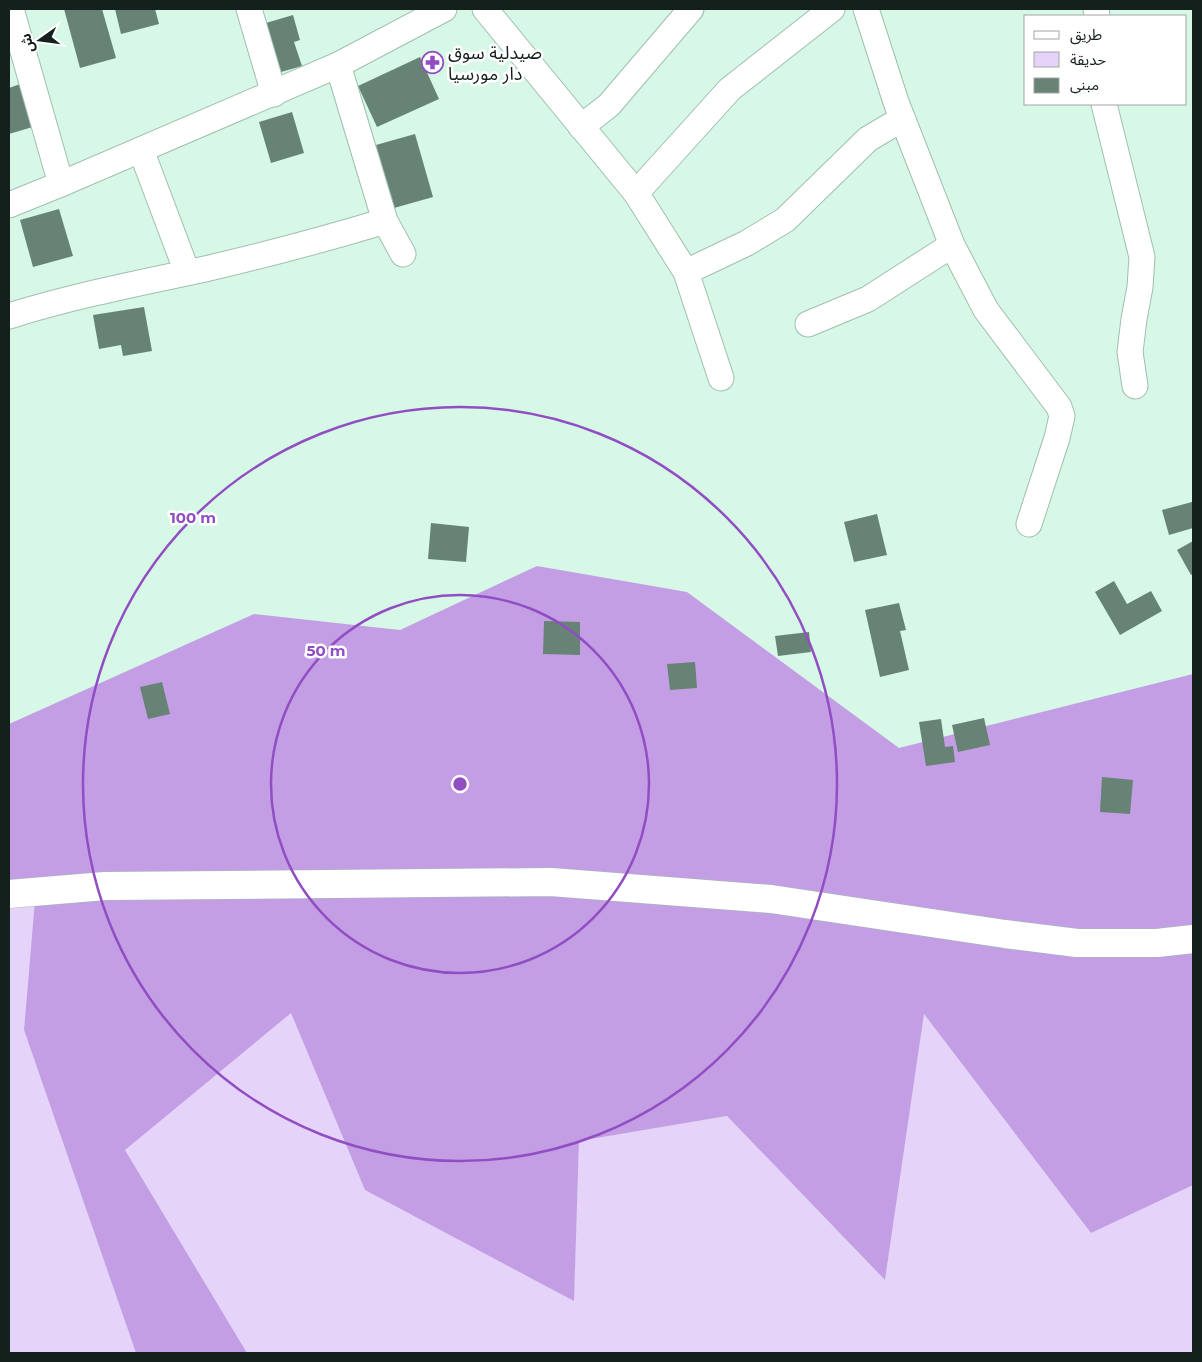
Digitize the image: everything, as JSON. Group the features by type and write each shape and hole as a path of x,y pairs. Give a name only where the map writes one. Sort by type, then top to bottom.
{"street":[{"path":"11,9 61,184"},
{"path":"249,9 274,94"},
{"path":"9,205 274,94 338,65 444,9"},
{"path":"485,9 636,193 686,272 721,378"},
{"path":"581,127 609,105 691,9"},
{"path":"636,193 730,89 832,9"},
{"path":"866,9 902,119 952,245 986,310 1059,407 1062,416 1057,438 1029,524"},
{"path":"338,65 385,222 403,254"},
{"path":"1104,105 1142,257 1140,287 1130,352 1136,386"},
{"path":"686,272 747,243 785,220 868,140 902,119"},
{"path":"141,150 187,272"},
{"path":"9,316 60,301 326,239 385,222"},
{"path":"808,324 868,298 952,245"},
{"path":"9,894 105,886 551,882 771,899 995,933 1077,943 1157,943 1193,939"}],"green space":[{"path":"38,877 24,1030 136,1353 9,1353 9,889"},
{"path":"291,1012 365,1190 574,1291 579,1141 727,1116 885,1280 924,1014 1091,1232 1193,1185 1193,1353 247,1353 125,1150"}],"shaded area":[{"path":"537,566 687,592 899,748 1193,674 1193,1185 1091,1233 924,1014 885,1280 727,1116 579,1141 574,1301 365,1190 291,1013 125,1150 247,1353 136,1353 24,1030 37,877 9,889 9,724 254,614 400,630"}],"building":[{"path":"64,9 102,9 116,58 80,68"},
{"path":"115,9 155,9 159,24 121,34"},
{"path":"293,15 300,40 294,42 302,66 281,72 266,23"},
{"path":"420,57 439,99 377,127 358,86"},
{"path":"23,83 36,126 9,134 9,88"},
{"path":"292,112 304,153 271,163 259,122"},
{"path":"415,134 433,197 394,208 376,145"},
{"path":"59,209 73,256 33,267 20,220"},
{"path":"144,307 152,351 123,356 121,345 99,349 93,315"},
{"path":"1192,502 1193,528 1169,535 1162,510"},
{"path":"877,514 887,555 854,562 844,522"},
{"path":"431,523 469,527 466,562 428,559"},
{"path":"1193,541 1193,574 1191,575 1177,550"},
{"path":"1114,581 1127,604 1151,591 1162,611 1120,635 1095,592"},
{"path":"899,603 906,630 900,631 909,670 880,677 865,610"},
{"path":"544,621 580,622 580,655 543,654"},
{"path":"809,632 811,652 778,656 775,636"},
{"path":"695,662 697,688 670,690 667,664"},
{"path":"162,682 170,714 148,719 140,687"},
{"path":"984,718 990,745 958,752 952,725"},
{"path":"941,719 945,747 953,746 955,762 926,766 919,722"},
{"path":"1102,777 1133,780 1130,814 1100,812"}],"place":[{"name":"صيدلية سوق دار مورسيا","path":"432,63"}]}
